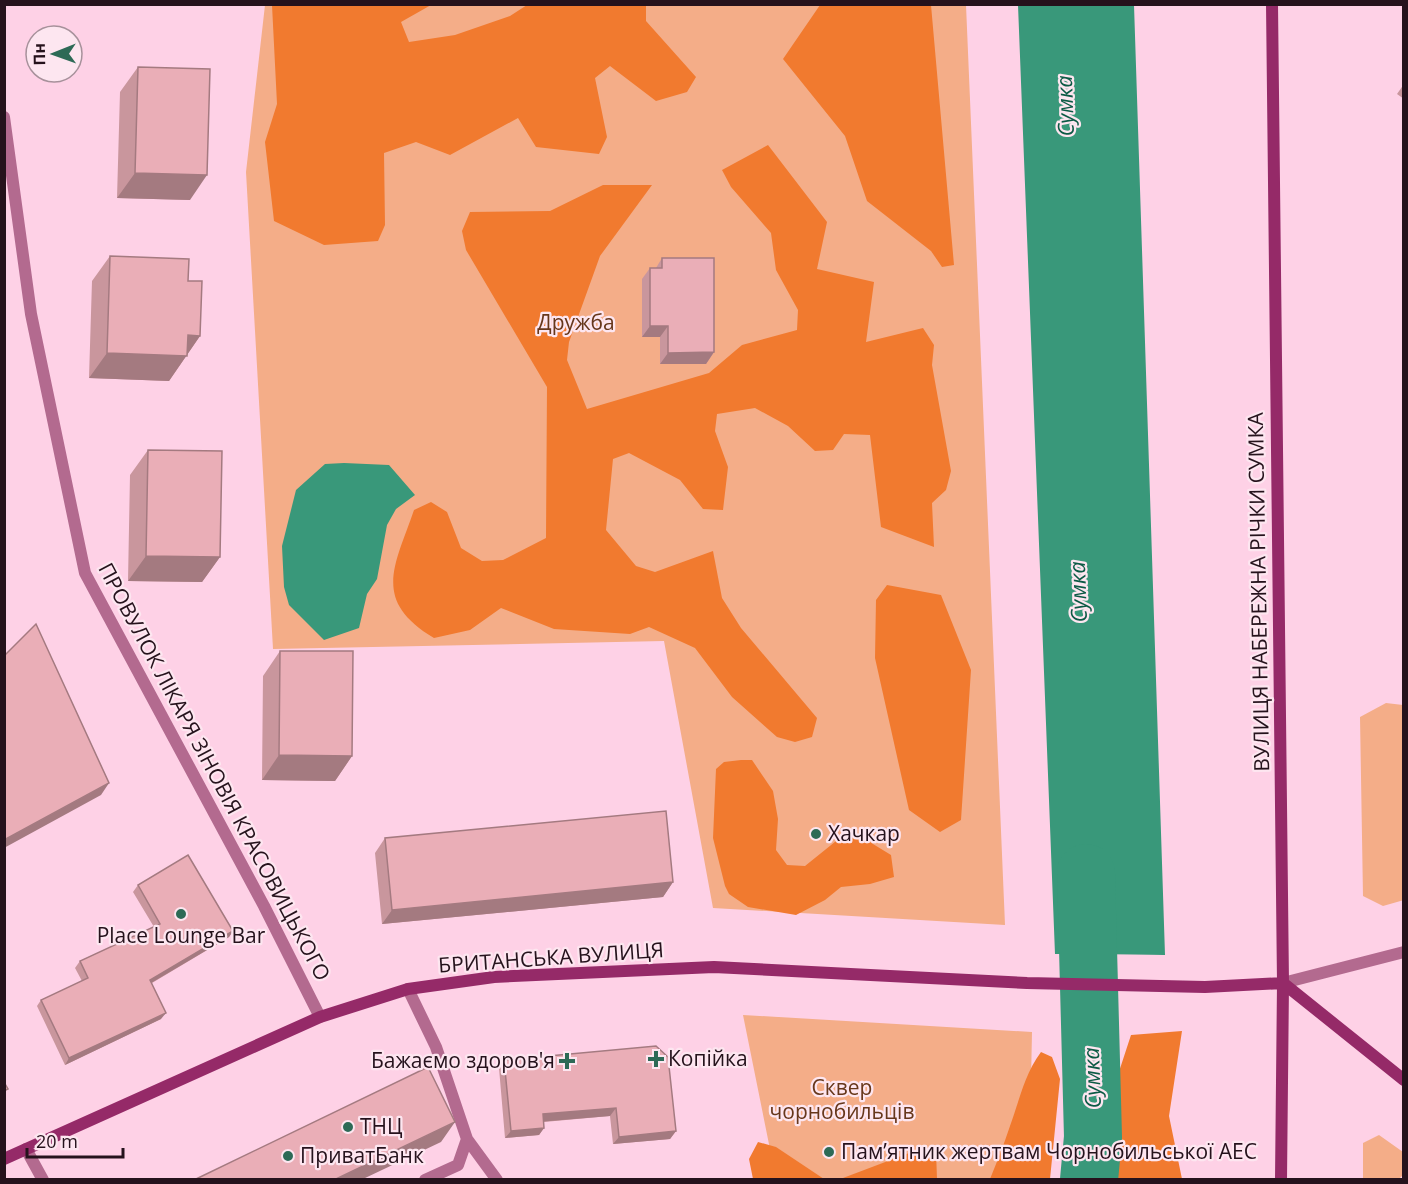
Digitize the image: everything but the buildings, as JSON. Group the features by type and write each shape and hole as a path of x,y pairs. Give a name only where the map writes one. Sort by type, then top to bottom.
{"main road":[{"name":"ВУЛИЦЯ НАБЕРЕЖНА РІЧКИ СУМКА","path":"1272,4 1283,983 1281,1179"},
{"name":"БРИТАНСЬКА ВУЛИЦЯ","path":"4,1159 320,1017 408,989 494,977 714,967 1027,983 1205,987 1283,983"},
{"path":"1283,983 1404,1080"}],"street":[{"name":"ПРОВУЛОК ЛІКАРЯ ЗІНОВІЯ КРАСОВИЦЬКОГО","path":"4,117 31,314 85,573 264,906 320,1017"},
{"path":"1283,983 1404,952"},
{"path":"408,989 436,1047 467,1139 497,1179"},
{"path":"425,1179 458,1165 467,1139"},
{"path":"26,1149 43,1179"}],"green space":[{"name":"Дружба","path":"265,5 966,5 1005,925 713,908 664,641 273,649 246,172"},
{"path":"1386,703 1403,705 1404,900 1383,906 1363,896 1360,717"},
{"name":"Сквер чорнобильців","path":"743,1015 1032,1032 1029,1179 776,1179"},
{"path":"1379,1135 1403,1152 1403,1175 1399,1179 1363,1179 1363,1143"}],"shaded area":[{"path":"272,5 431,5 401,22 409,42 455,35 510,16 527,5 646,5 646,21 696,77 687,92 656,101 610,66 595,78 607,137 599,154 536,147 518,118 450,155 416,142 384,153 385,225 378,241 324,245 274,221 265,142 277,104"},
{"path":"820,5 931,5 954,265 942,267 931,251 867,201 845,136 783,59"},
{"path":"768,145 827,222 817,269 874,282 866,342 923,328 934,345 932,365 951,471 946,490 932,503 934,547 881,527 870,435 844,434 833,450 815,451 788,426 755,408 717,414 715,431 728,467 723,510 703,509 680,480 629,453 613,459 606,530 636,566 655,572 713,551 722,598 741,628 817,718 812,737 795,742 777,737 732,697 695,648 649,627 630,634 554,629 501,608 470,630 434,638 414,624 402,610 395,596 393,581 400,548 414,510 431,502 447,512 461,548 482,561 503,560 546,538 547,387 466,250 462,231 470,212 550,211 603,185 652,185 600,256 569,342 567,360 587,409 709,373 742,345 797,330 798,310 776,270 771,233 731,187 722,170"},
{"path":"887,585 941,595 971,670 961,820 940,832 909,810 875,658 876,600"},
{"path":"752,760 773,791 778,819 776,850 787,865 805,866 846,833 855,833 891,855 894,877 870,884 841,887 825,900 796,915 748,907 729,894 713,838 716,769 724,762"},
{"path":"1182,1031 1169,1116 1182,1179 1094,1179 1090,1135 1113,1090 1131,1035"},
{"path":"1041,1052 1052,1057 1060,1079 1050,1179 990,1179 1026,1078"},
{"path":"758,1142 776,1147 824,1179 753,1179 749,1159"},
{"path":"917,1150 936,1151 937,1179 824,1179 843,1178"}],"water":[{"path":"1018,5 1134,5 1165,955 1055,954"},
{"path":"325,464 389,465 415,495 396,509 387,525 377,579 367,594 359,628 324,640 289,605 284,587 282,546 296,490"}],"pier":[{"path":"1052,954 1168,955 1165,958 1055,957"}],"waterway":[{"name":"Сумка","path":"1086,873 1093,1137 1089,1180"}],"place":[{"name":"Хачкар","path":"816,834"},
{"name":"Place Lounge Bar","path":"181,914"},
{"name":"Копійка","path":"656,1059"},
{"name":"Бажаємо здоров'я","path":"567,1061"},
{"name":"ТНЦ","path":"348,1127"},
{"name":"Пам’ятник жертвам Чорнобильської АЕС","path":"829,1152"},
{"name":"ПриватБанк","path":"288,1156"}]}
